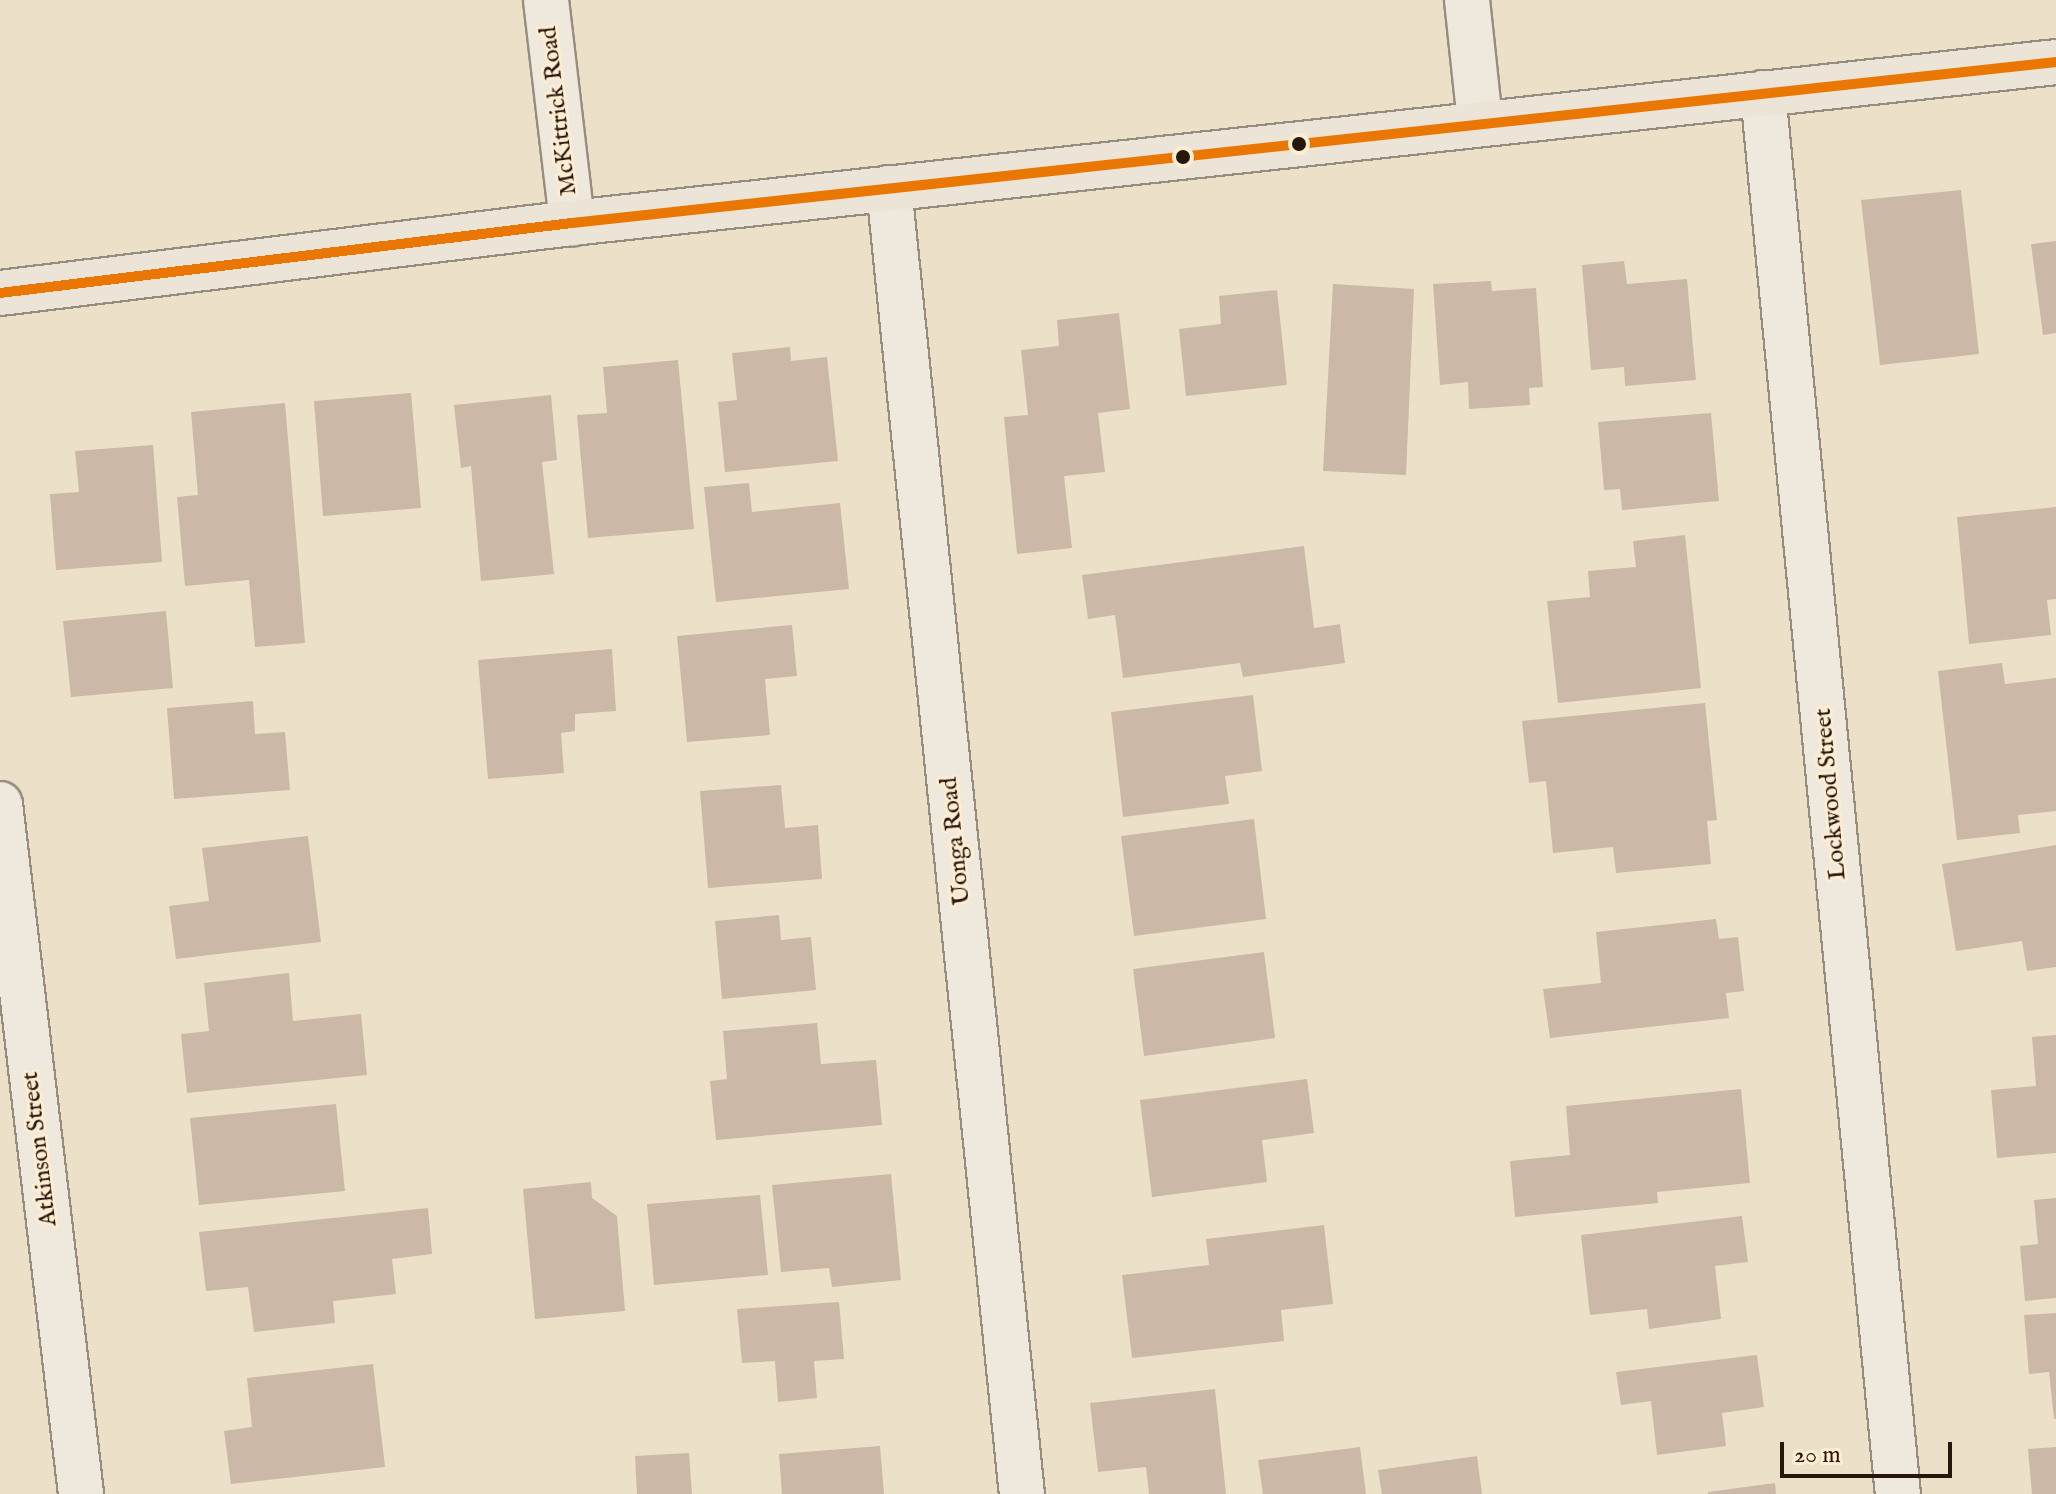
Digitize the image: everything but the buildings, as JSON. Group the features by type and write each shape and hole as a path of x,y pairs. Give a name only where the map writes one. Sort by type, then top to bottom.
{"main road":[{"path":"0,293 572,223 1480,122 2056,62"}],"street":[{"name":"McKittrick Road","path":"546,0 572,223"},
{"path":"1467,0 1480,122"},
{"name":"Lockwood Street","path":"1763,93 1898,1494"},
{"name":"Uonga Road","path":"889,188 1022,1494"},
{"name":"Atkinson Street","path":"0,804 81,1494"}],"transit line":[{"path":"0,293 572,223 2056,62"}]}
